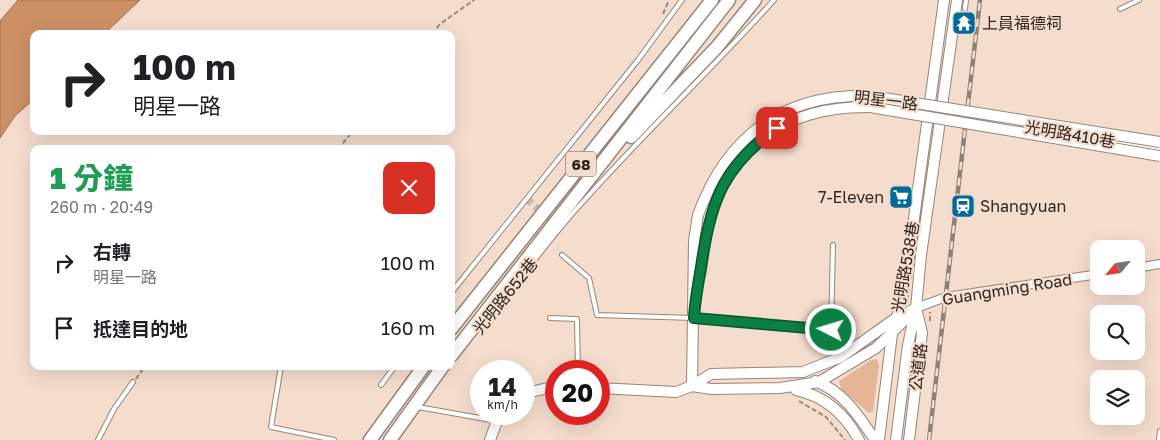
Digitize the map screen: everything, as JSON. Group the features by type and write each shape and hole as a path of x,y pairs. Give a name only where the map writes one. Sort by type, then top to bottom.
{"highway":[{"name":"68","path":"455,324 712,0"},
{"name":"68","path":"455,351 729,0"},
{"path":"593,174 710,54 753,1"},
{"path":"370,440 421,370"},
{"path":"390,440 441,370"}],"street":[{"name":"光明路538巷","path":"894,326 902,299 909,255 944,0"},
{"name":"光明路538巷","path":"916,308 921,255 957,0"},
{"name":"明星一路","path":"692,386 695,313 694,241 698,215 718,170 733,150 749,135 771,119 797,106 821,99 846,95 871,96 1160,142"},
{"name":"明星一路","path":"695,313 709,217 726,176 756,142 777,128 801,116 823,110 870,107 1160,156"},
{"path":"1145,266 1160,264"},
{"name":"Guangming Road","path":"692,386 711,389 780,388 819,382 864,356 894,326 916,308 946,297 1090,275"},
{"name":"Guangming Road","path":"610,389 676,392 692,386 711,374 788,374 814,368 894,326 916,308"},
{"name":"公道路","path":"896,440 908,345 916,308"},
{"name":"公道路","path":"909,440 922,333 916,308"},
{"name":"公道路","path":"877,440 894,326"},
{"name":"公道路","path":"788,374 819,382 849,404 877,440"},
{"path":"780,388 810,393 824,400 840,413 859,440"},
{"path":"490,440 497,425"}],"lane":[{"path":"455,288 638,60 682,0"},
{"name":"光明路652巷","path":"455,359 560,229 617,164 723,57 774,0"},
{"path":"965,8 966,0"},
{"path":"1120,9 1138,0"},
{"name":"光明路410巷","path":"980,119 1160,149"},
{"path":"831,330 833,246"},
{"path":"562,255 589,278 597,315 695,313 831,330 851,350"},
{"path":"550,318 577,319 578,360"},
{"path":"280,370 272,427 334,440"},
{"path":"381,385 392,370"},
{"name":"光明路652巷","path":"446,370 417,407 470,414"},
{"path":"98,440 114,409 133,382"},
{"path":"1158,440 1160,431"}],"path":[{"path":"435,30 440,24 474,0"},
{"path":"341,145 350,135"},
{"path":"133,382 142,370"},
{"path":"794,399 826,417 845,440"}],"shaded area":[{"path":"18,0 140,0 108,30 30,30 30,103 15,116 0,138 0,21"},
{"path":"877,359 879,365 873,411 869,413 841,389 839,381 871,360"}],"tunnel":[{"path":"526,198 557,226"}],"railway":[{"path":"929,440 980,0"}],"place":[{"name":"上員福德祠","path":"964,23"},
{"name":"7-Eleven","path":"901,197"},
{"name":"Shangyuan","path":"963,206"}],"route":[{"path":"777,128 756,142 740,158 726,176 716,197 709,217 694,318 831,330"}]}
